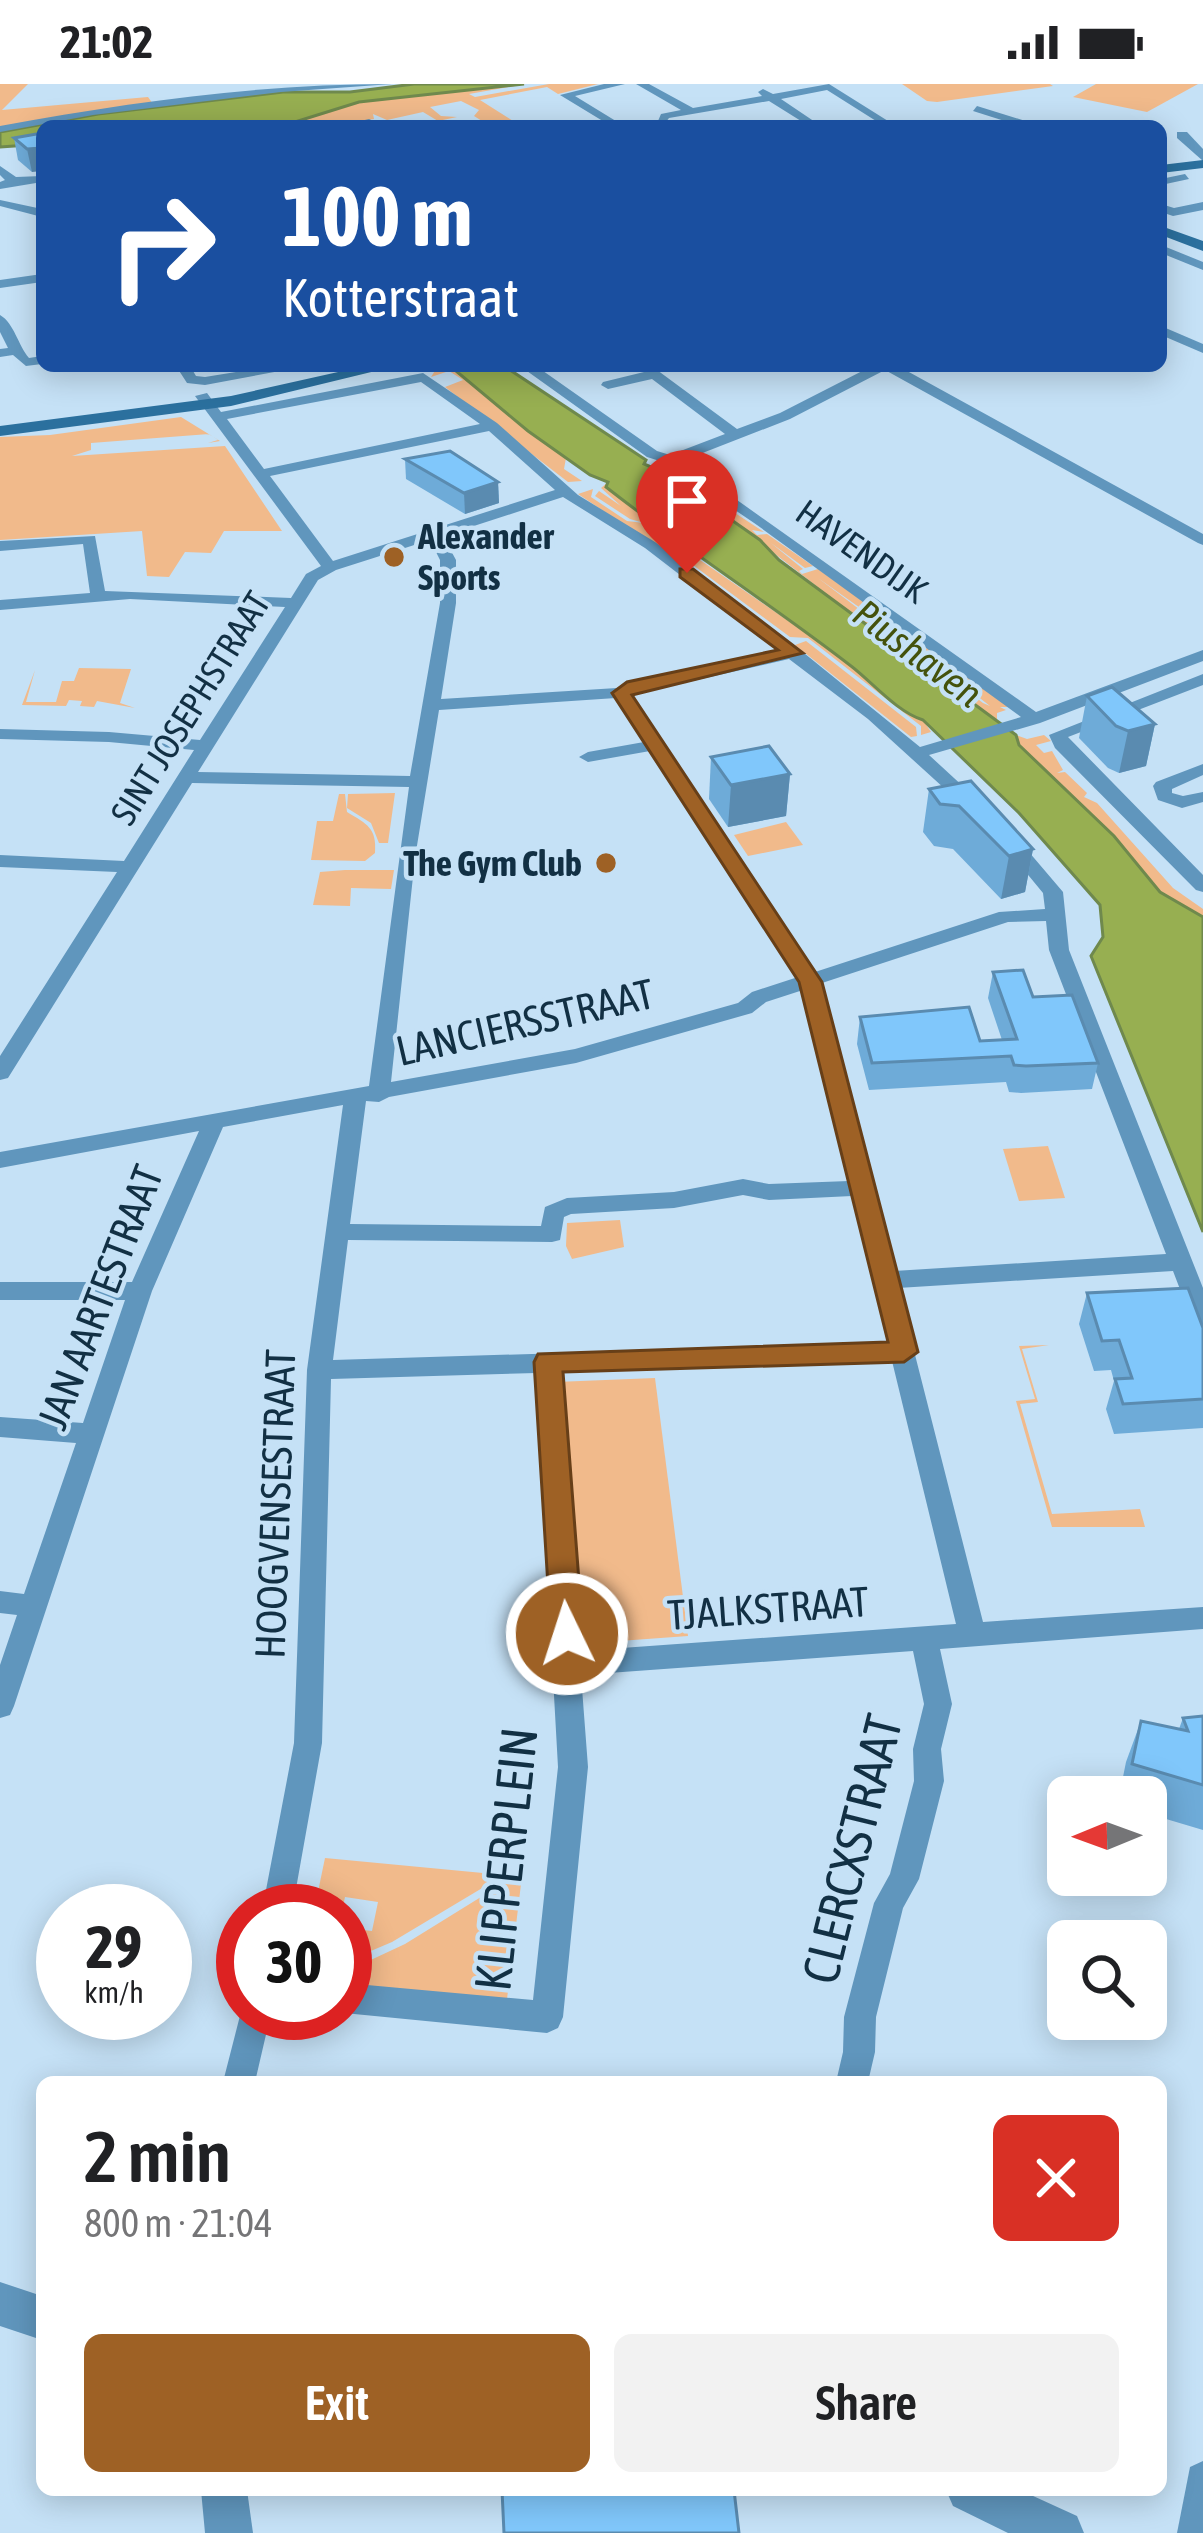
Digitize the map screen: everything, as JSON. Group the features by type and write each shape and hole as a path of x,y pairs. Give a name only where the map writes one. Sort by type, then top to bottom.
{"main road":[{"path":"1167,155 1199,147"},
{"path":"1167,166 1199,147"},
{"path":"1167,232 1203,246"},
{"path":"1167,242 1203,256"},
{"path":"0,421 207,400 335,372"},
{"path":"0,430 207,400 356,372"}],"street":[{"path":"60,120 285,86 387,84"},
{"path":"609,120 565,95 620,84"},
{"path":"641,84 692,111"},
{"path":"747,84 802,120"},
{"path":"663,120 829,87 881,120"},
{"path":"977,109 1012,120"},
{"path":"0,129 36,124"},
{"path":"1167,137 1199,147"},
{"path":"0,169 7,184"},
{"path":"1167,181 1185,177"},
{"path":"2,206 36,212"},
{"path":"1167,210 1203,206"},
{"path":"1167,251 1203,266"},
{"path":"0,284 36,279"},
{"path":"0,319 16,351 26,362 36,361"},
{"path":"1167,333 1203,350"},
{"path":"0,353 16,351"},
{"path":"187,372 330,567 568,490"},
{"path":"207,400 284,372"},
{"name":"HAVENDIJK","path":"536,372 924,635 1034,719"},
{"path":"608,385 644,372"},
{"path":"660,372 737,436"},
{"path":"671,460 737,436 874,372"},
{"path":"896,372 1203,540"},
{"path":"207,400 414,375 430,381 568,490 927,750 1053,892 1060,950 1203,1318"},
{"path":"259,474 492,426"},
{"name":"HOOGVENSESTRAAT","path":"283,1884 308,1743 319,1370 337,1232 367,1097 451,578 442,544 434,534"},
{"path":"0,546 90,539 98,595"},
{"name":"SINT JOSEPHSTRAAT","path":"0,1073 312,578 330,567"},
{"path":"0,605 98,595 296,603"},
{"path":"432,705 621,693 634,686 794,653"},
{"path":"927,750 1034,719 1203,656"},
{"path":"1203,679 1058,735 1203,886"},
{"path":"621,693 811,982 972,1635"},
{"path":"0,734 203,746"},
{"path":"588,757 655,745"},
{"path":"1164,796 1162,786 1203,769"},
{"path":"184,777 418,782"},
{"path":"1124,805 1164,796 1182,802 1203,797"},
{"path":"0,861 129,867"},
{"name":"LANCIERSSTRAAT","path":"0,1160 576,1056 745,1008 759,997 1006,916 1053,915"},
{"name":"JAN AARTESTRAAT","path":"0,1706 140,1291 213,1125"},
{"path":"337,1232 552,1234 553,1213 567,1206 674,1200 742,1187 769,1192 860,1188"},
{"path":"885,1280 1180,1262"},
{"path":"0,1291 140,1291"},
{"path":"319,1370 904,1352"},
{"path":"548,1362 569,1664"},
{"path":"0,1427 92,1434"},
{"path":"0,1602 34,1606"},
{"name":"TJALKSTRAAT","path":"569,1664 1203,1618"},
{"name":"CLERCXSTRAAT","path":"854,2076 860,2052 860,2017 890,1903 904,1879 928,1781 927,1749 938,1703 924,1639"},
{"name":"KLIPPERPLEIN","path":"372,2001 547,2017 572,1802 569,1664"},
{"path":"240,2076 249,2040"},
{"path":"0,2305 36,2316"},
{"path":"1196,2533 1203,2480"},
{"path":"225,2496 229,2533"},
{"path":"982,2496 1060,2533"}],"shaded area":[{"path":"0,84 28,84 2,110 148,97 153,104 36,120 0,128"},
{"path":"414,84 524,84 359,102 301,120 65,120 283,92 350,92"},
{"path":"526,84 469,94 475,97 549,84 598,84 558,94 547,87 480,100 512,120 480,120 474,116 479,110 461,101 430,107 441,116 457,117 443,120 423,112 387,120 373,114 374,119 368,120 301,120 359,102"},
{"path":"902,84 1053,86 937,102 927,101"},
{"path":"1096,84 1198,84 1147,112 1073,97"},
{"path":"36,125 36,144 0,147 0,132"},
{"path":"451,372 502,405 566,458 564,469 582,481 568,482 445,387 463,380"},
{"name":"Piushaven","path":"457,372 513,372 760,540 779,560 1016,735 1019,745 1114,836 1160,892 1203,917 1203,1232 1091,956 1103,937 1100,905 1019,813 923,720 894,704 821,643 636,510 606,487 608,482 590,475"},
{"path":"181,417 209,434 91,443 91,450 72,456 225,446 282,531 224,531 211,553 185,552 169,577 147,576 142,531 0,540 0,437"},
{"path":"665,467 764,532 752,530 757,535 767,534 813,566 805,568 771,543 803,569 802,574 818,569 902,629 894,632 818,578 983,703 990,706 899,635 907,633 1010,707 1000,707 1006,710 997,713 997,720 984,715 704,501 663,471 652,470"},
{"path":"608,482 606,487 690,553 855,667 923,720 931,732 921,735 921,726 808,638 790,637 693,565 695,557 687,555 692,570 578,494 593,489 591,497 627,521 644,523 595,496 599,491 621,506 601,488"},
{"path":"806,641 916,727 917,736 911,737 795,645"},
{"path":"79,668 131,669 120,703 135,708 97,701 94,707 80,706 82,701 69,700 66,706 22,705 35,670 26,702 56,702 62,681 74,681"},
{"path":"1016,735 1027,739 1044,735 1051,741 1036,745 1044,753 1052,751 1063,770 1057,773 1065,772 1087,793 1084,797 1097,803 1173,888 1203,909 1203,917 1160,892 1114,836 1019,745"},
{"path":"395,793 388,843 379,843 371,823 347,808 348,794"},
{"path":"339,794 345,794 347,812 372,832 375,853 365,861 311,860 317,821 333,821"},
{"path":"786,822 803,845 748,856 734,835"},
{"path":"394,870 391,889 351,888 350,906 313,905 320,872"},
{"path":"1048,1146 1065,1198 1019,1201 1003,1149"},
{"path":"620,1220 624,1247 572,1259 566,1246 567,1223"},
{"path":"1049,1345 1022,1349 1038,1402 1020,1404 1052,1514 1140,1509 1145,1527 1052,1527 1016,1401 1035,1399 1019,1346"},
{"path":"655,1378 688,1636 578,1644 556,1382"},
{"path":"325,1858 504,1875 372,1951 378,1902 372,1901 372,1884 320,1884"},
{"path":"522,1876 507,1999 372,1986 372,1959"}],"building":[{"path":"36,134 36,148 27,149 14,138"},
{"path":"450,451 498,482 464,493 405,459"},
{"path":"1112,687 1155,724 1128,731 1116,726 1087,696"},
{"path":"769,746 790,774 731,785 711,757"},
{"path":"971,781 1033,849 1009,856 959,806 940,804 929,789"},
{"path":"1023,970 1033,997 1072,995 1098,1063 1026,1066 1014,1065 1011,1056 872,1063 860,1017 969,1007 980,1041 1017,1039 993,972"},
{"path":"1188,1288 1203,1328 1203,1399 1123,1404 1115,1379 1132,1378 1119,1340 1102,1341 1087,1293"},
{"path":"1203,1716 1203,1785 1132,1764 1141,1721 1188,1731 1183,1718"},
{"path":"502,2496 735,2496 739,2533 504,2533"}],"place":[{"name":"Alexander Sports","path":"394,557"},
{"name":"The Gym Club","path":"606,863"}],"route":[{"path":"567,1634 548,1362 904,1352 811,982 621,693 634,686 794,653 687,573"}]}
